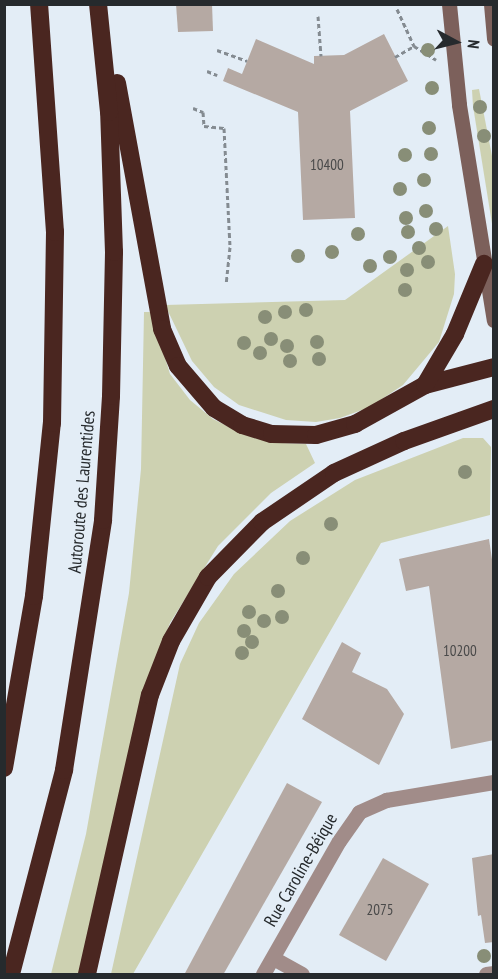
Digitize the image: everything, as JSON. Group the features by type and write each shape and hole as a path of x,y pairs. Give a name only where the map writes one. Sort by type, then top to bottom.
{"highway":[{"name":"Autoroute des Laurentides","path":"4,768 34,596 52,423 54,220 39,4"},
{"name":"Autoroute des Laurentides","path":"11,975 49,836 88,631 110,433 114,210 100,4"},
{"path":"100,4 150,249 162,329 178,366 200,396 242,425 272,434 301,436 355,424 425,386 494,367"},
{"path":"425,386 455,334 484,264"},
{"path":"87,975 150,695 171,641 208,577 262,522 334,473 412,438 494,409"},
{"path":"20,975 49,836"}],"main road":[{"path":"449,4 459,105 494,320"},
{"path":"491,4 494,39"}],"street":[{"name":"Rue Caroline-Béique","path":"264,975 339,841 359,812 386,800 494,782"},
{"path":"273,958 302,975"},
{"path":"486,975 494,973"}],"path":[{"path":"397,9 414,46 436,60"},
{"path":"318,16 321,56"},
{"path":"395,57 414,46"},
{"path":"217,50 247,62"},
{"path":"207,71 217,75"},
{"path":"193,108 203,112 204,126 224,128 230,247 226,283"}],"green space":[{"path":"479,89 493,161 493,230 473,106 472,90"},
{"path":"448,226 455,274 454,294 439,342 403,385 370,407 340,418 316,422 286,420 239,405 214,387 192,361 165,305 345,300"},
{"path":"144,312 151,312 170,374 190,400 213,419 237,431 282,443 306,444 315,463 271,493 218,546 170,623 155,662 80,974 51,974 86,834 129,593 141,469"},
{"path":"463,438 483,438 491,447 490,515 381,543 133,974 111,974 180,664 199,623 234,574 290,521 355,480"}],"building":[{"path":"176,4 212,4 213,31 178,32"},
{"path":"384,34 408,81 350,111 355,218 303,220 298,112 223,81 228,68 242,74 256,39 314,64 314,56 344,55"},
{"path":"489,539 494,573 494,740 451,749 429,586 406,591 399,559"},
{"path":"342,642 361,653 352,672 387,689 404,714 379,765 302,719"},
{"path":"287,783 322,802 223,975 184,975"},
{"path":"494,854 494,942 485,943 481,915 478,916 472,858"},
{"path":"383,858 429,884 386,961 339,935"}]}
